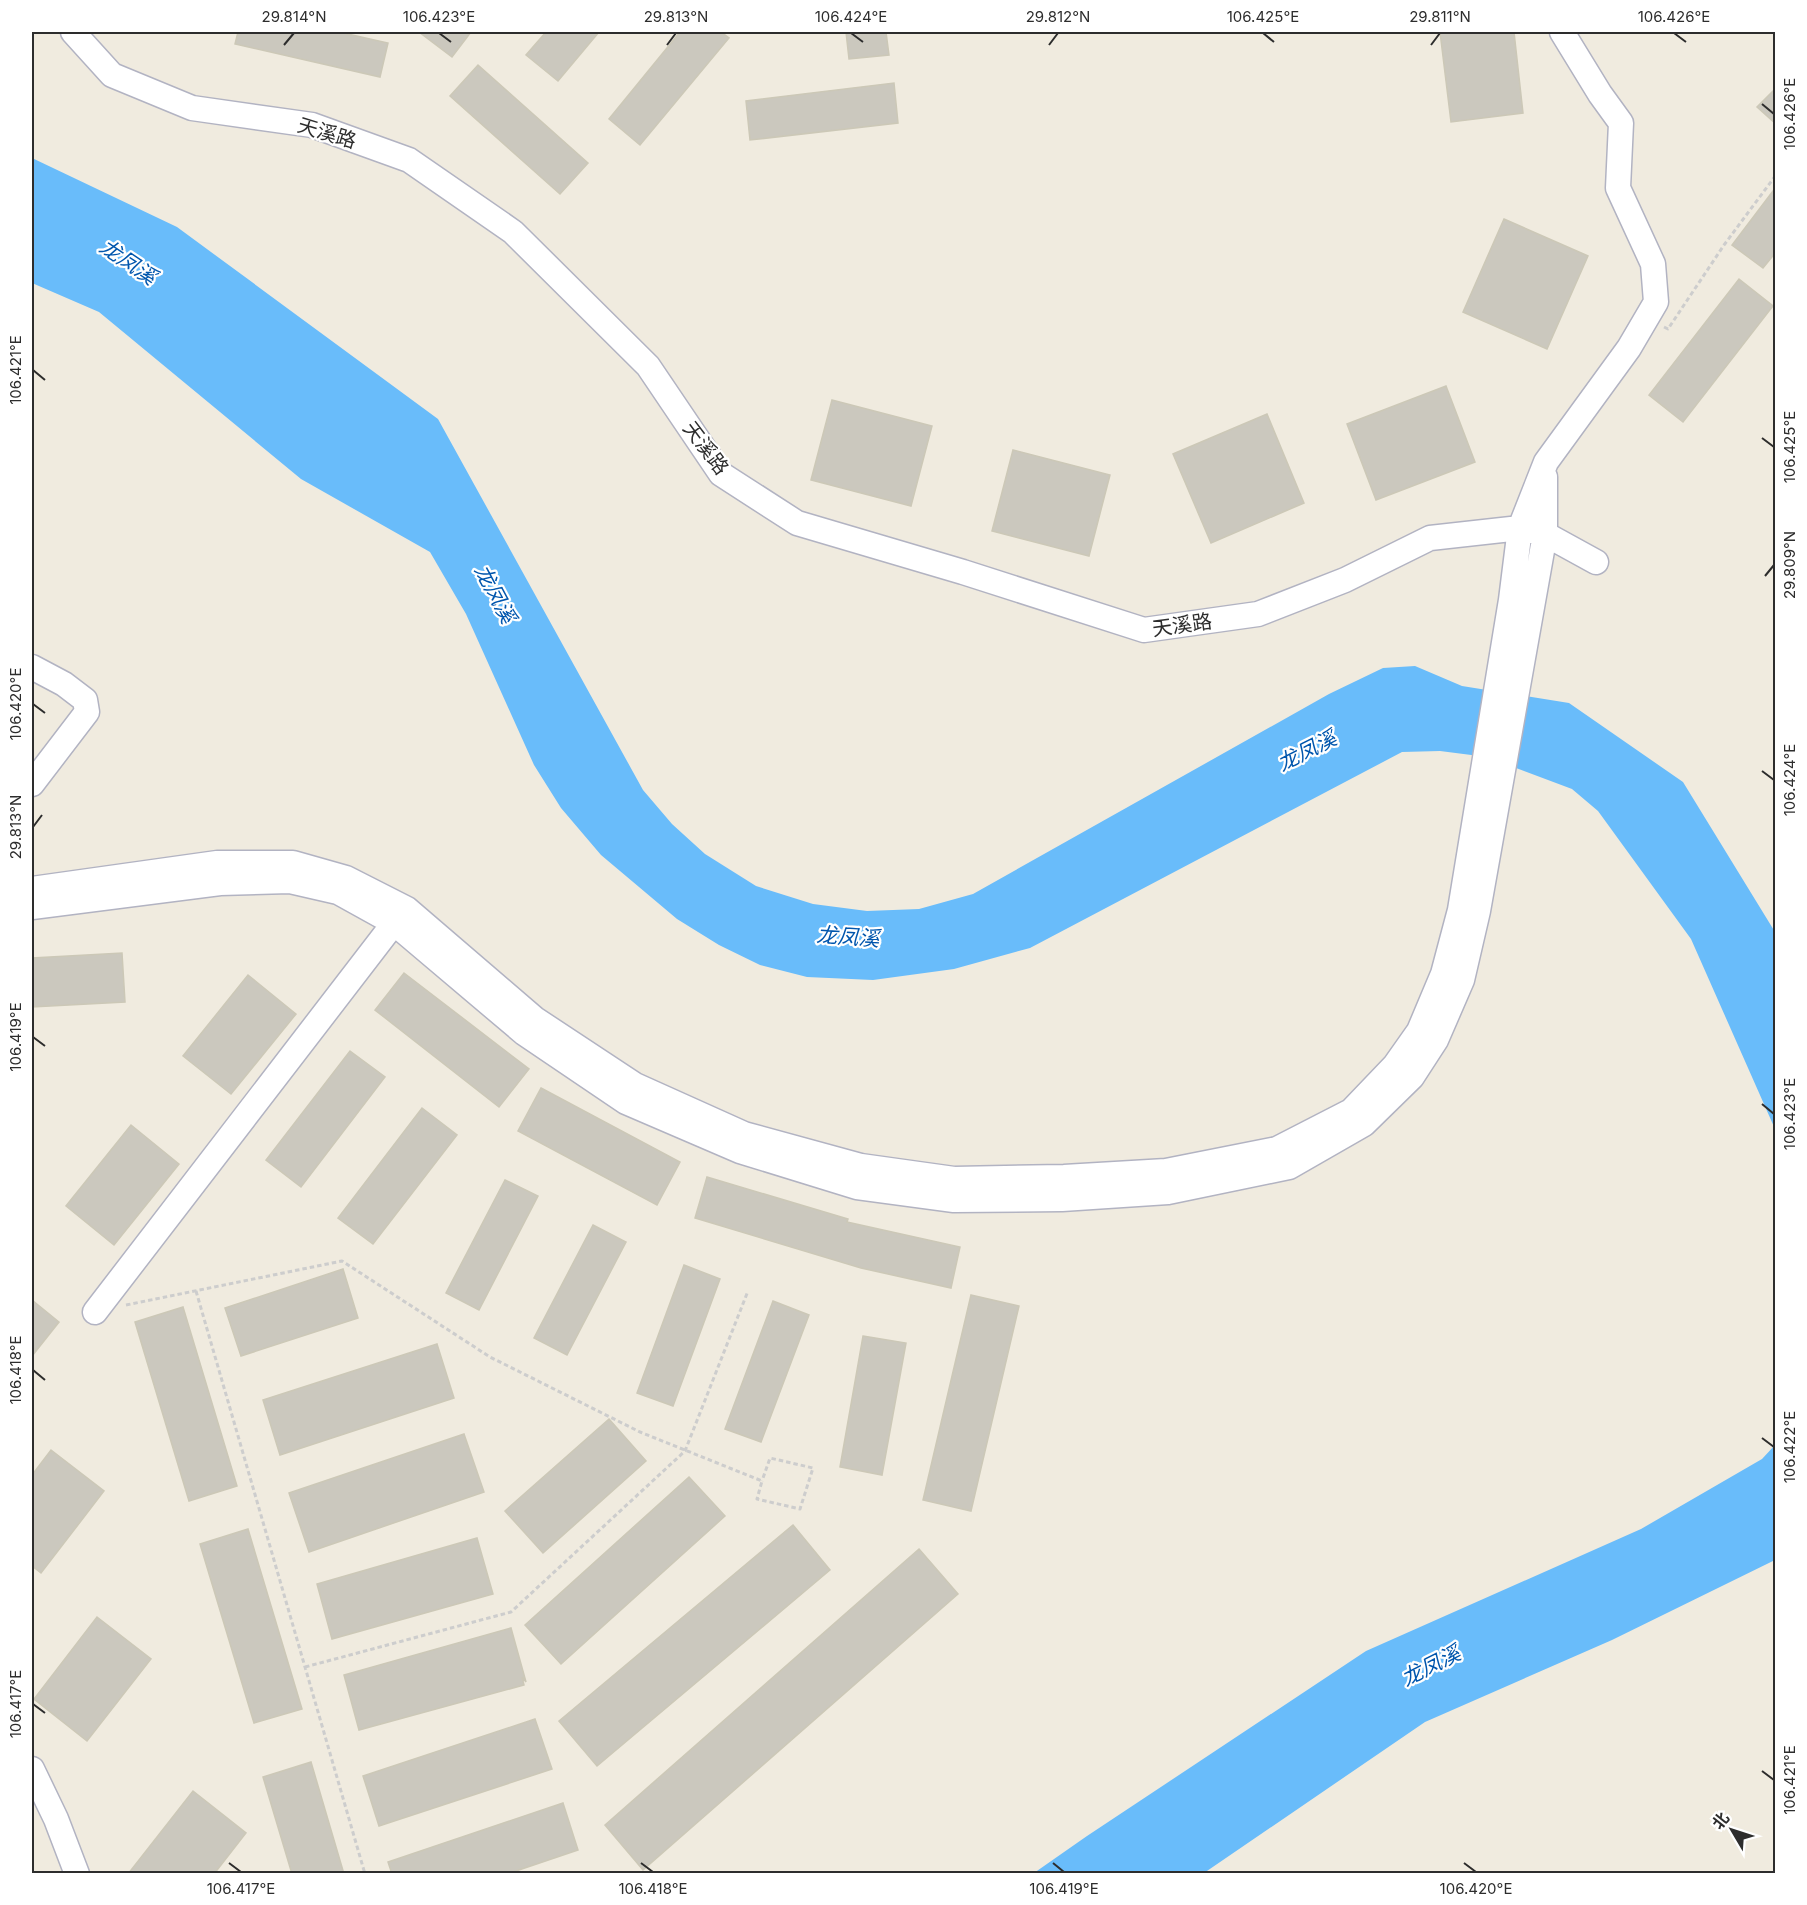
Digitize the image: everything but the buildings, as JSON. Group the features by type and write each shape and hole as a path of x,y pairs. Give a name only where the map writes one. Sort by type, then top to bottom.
{"street":[{"name":"天溪路","path":"73,32 112,75 192,108 312,125 409,160 513,232 648,366 721,474 797,523 963,572 1144,630 1258,614 1344,580 1430,538 1520,528 1545,534 1596,562"},
{"path":"1522,602 1520,528 1546,462 1629,348 1656,302 1653,264 1618,188 1620,123 1562,32"},
{"path":"32,889 217,864 293,863 346,878 401,914 535,1019 635,1085 744,1134 861,1166 954,1179 1064,1177 1166,1171 1277,1149 1351,1111 1427,1035 1460,910 1522,602 1545,534 1546,462"},
{"path":"32,667 64,684 85,700 87,712 32,784"},
{"path":"32,907 220,883 290,881 338,892 401,914"},
{"path":"95,1312 401,914"},
{"path":"32,1769 56,1819 77,1874"}],"path":[{"path":"1648,316 1668,329 1724,244 1776,175"},
{"path":"95,1312 342,1260 490,1357 640,1432 762,1481"},
{"path":"196,1291 365,1874"},
{"path":"305,1667 511,1612 685,1450 748,1291"},
{"path":"770,1458 813,1468 800,1509 757,1499 762,1481 770,1458"}],"water":[{"name":"龙凤溪","path":"32,158 177,227 438,419 643,790 672,824 705,854 756,886 813,904 867,911 919,909 973,894 1329,694 1383,668 1415,666 1462,686 1569,703 1683,782 1775,932 1775,1129 1691,939 1598,811 1572,789 1487,757 1440,751 1402,752 1030,948 954,969 873,980 807,977 760,965 719,945 677,919 601,855 561,808 534,765 466,614 430,552 301,479 99,312 32,283"},
{"name":"龙凤溪","path":"1775,1445 1775,1560 1612,1640 1425,1722 1204,1873 1034,1873 1366,1651 1641,1529 1762,1459"}]}
